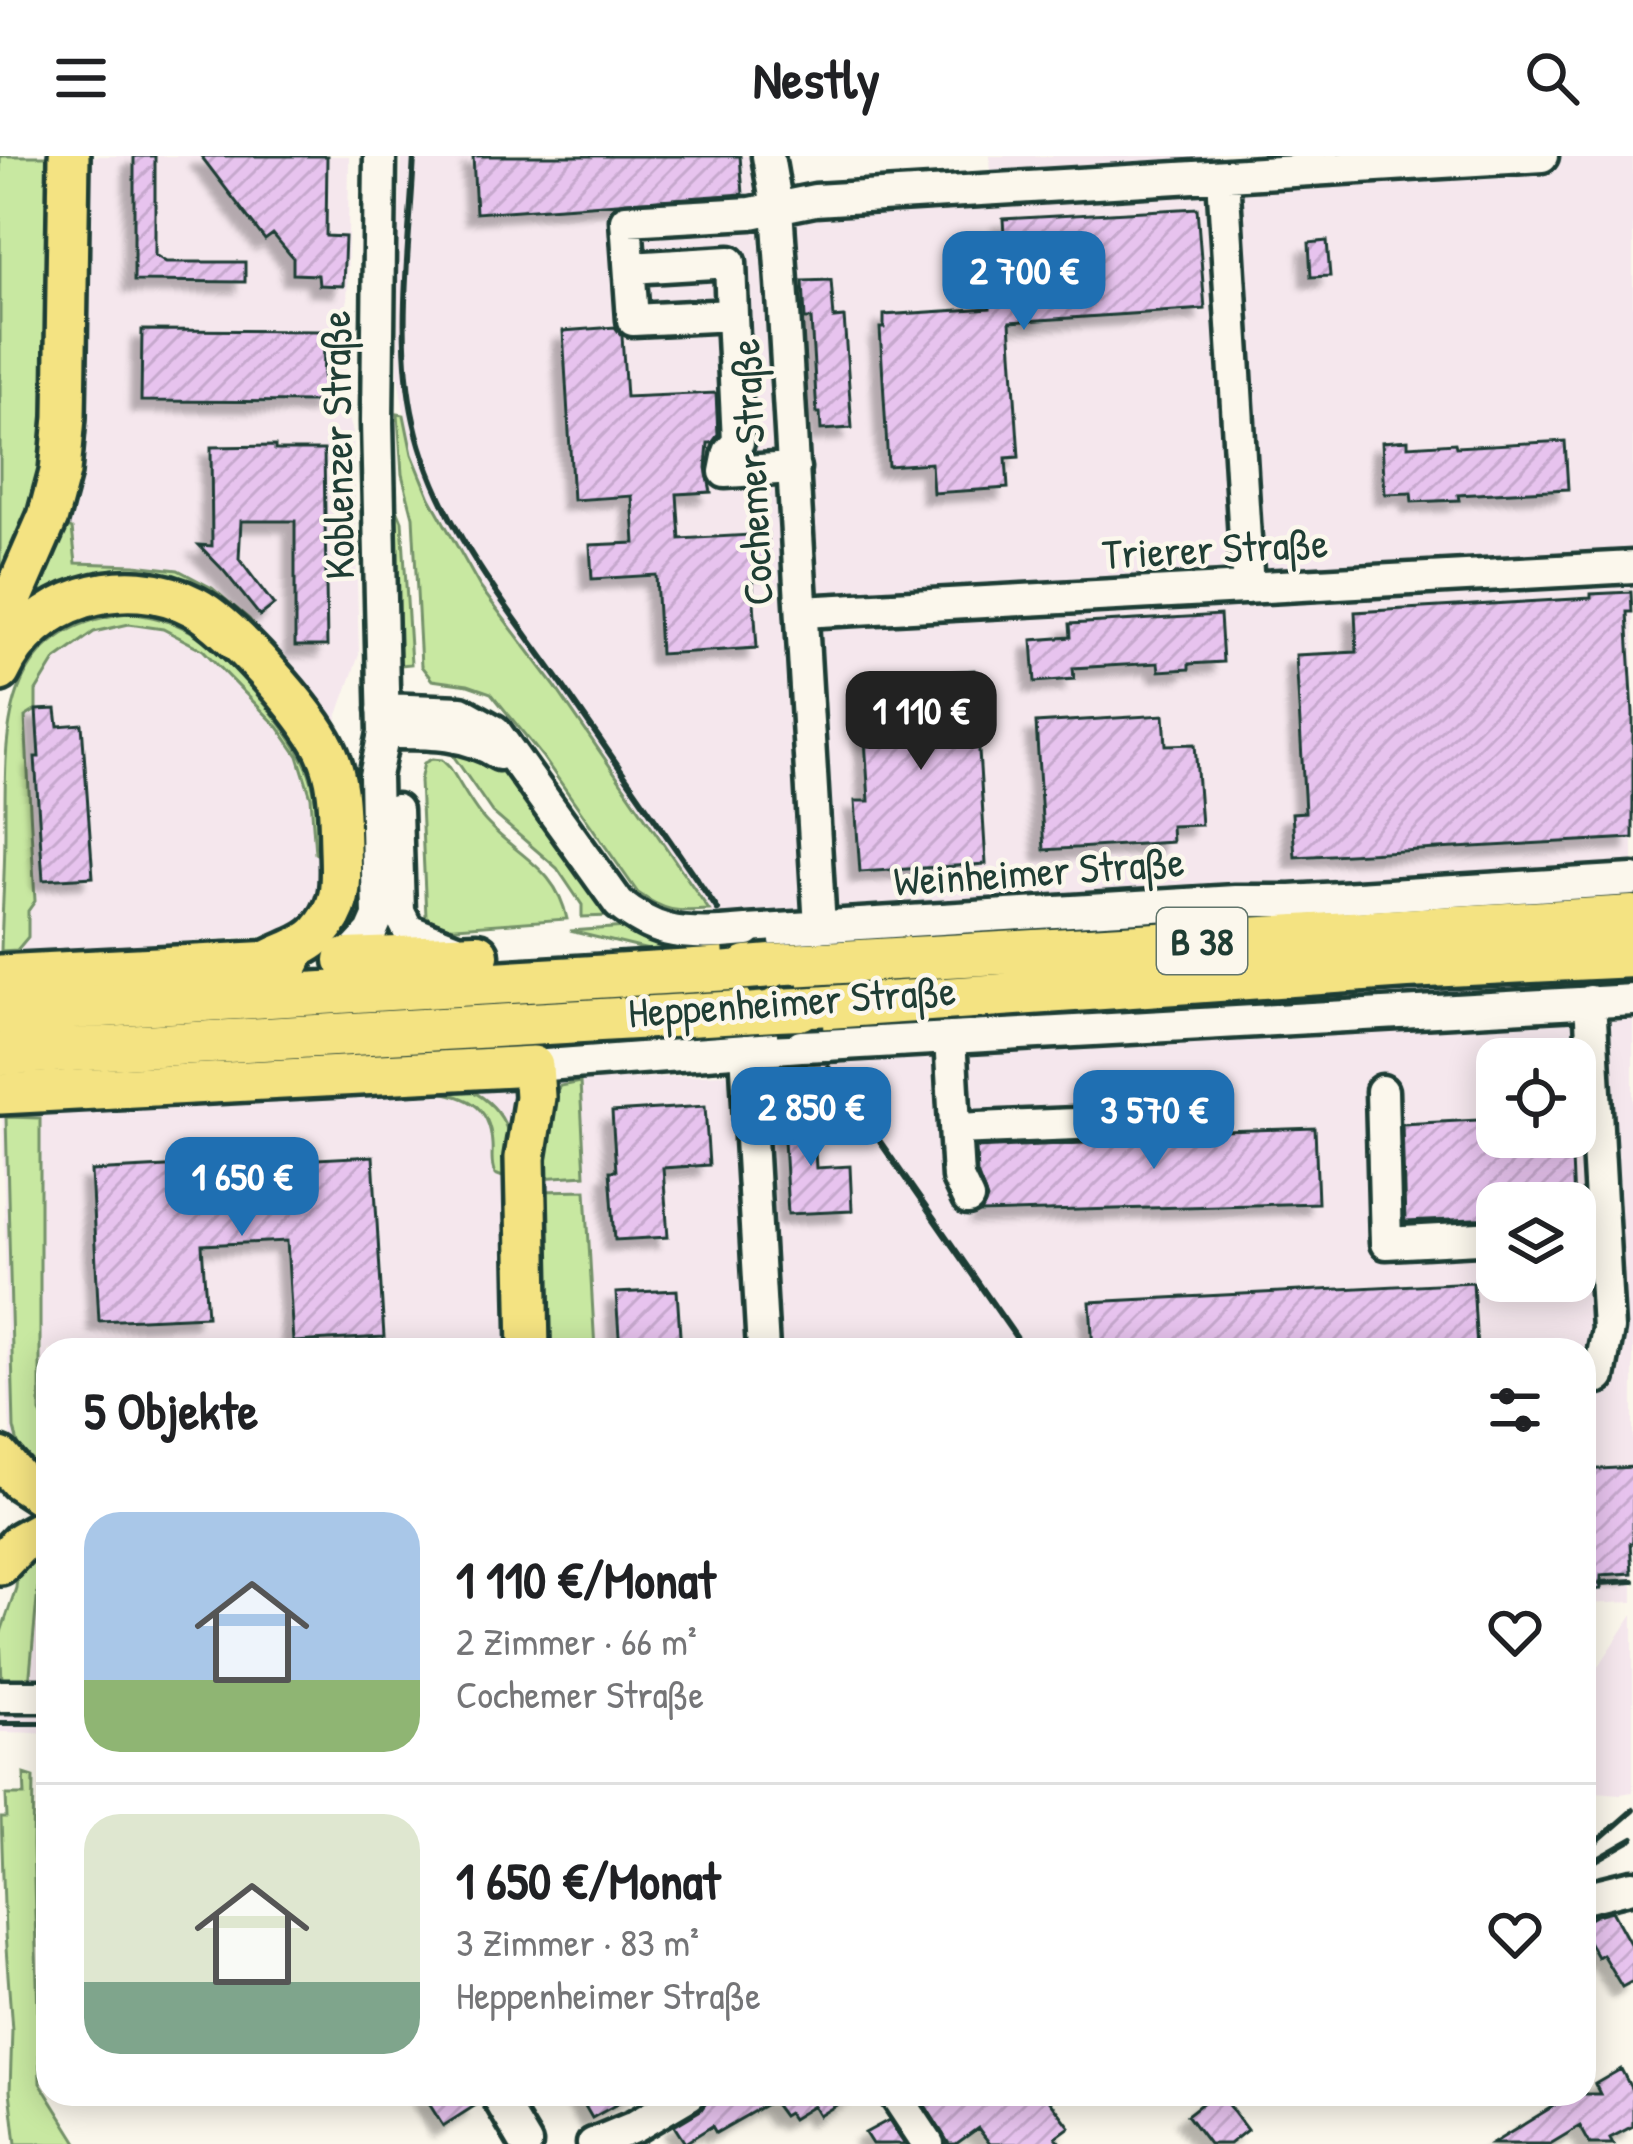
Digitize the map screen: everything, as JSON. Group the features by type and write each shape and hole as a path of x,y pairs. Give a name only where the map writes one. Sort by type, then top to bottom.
{"highway":[{"name":"B 38","path":"0,1012 577,973 747,950 1633,916"},
{"path":"346,960 554,950 577,973"},
{"name":"B 38","path":"0,1054 584,1042 801,1028 1430,966 1633,956"}],"main road":[{"path":"0,627 48,517 60,472 69,156"},
{"path":"0,671 36,623 70,601 113,591 158,592 197,608 232,634 301,712 326,750 339,798 341,896 315,938 270,960"},
{"path":"0,975 346,960"},
{"path":"526,1066 509,1092 526,1177"},
{"path":"526,1066 535,1097 526,1177 529,1338"},
{"name":"Heppenheimer Straße","path":"0,1094 526,1066"},
{"path":"452,1069 510,1106"},
{"path":"0,1458 36,1490"},
{"path":"0,1564 36,1534"}],"street":[{"name":"Koblenzer Straße","path":"346,960 371,933 378,917 375,776 383,721 377,422 380,156"},
{"name":"Cochemer Straße","path":"768,156 777,208 820,927"},
{"path":"731,315 633,320 626,220 751,213 815,200 1542,156"},
{"path":"1223,176 1248,588"},
{"path":"630,268 730,262 737,442 729,452 725,472 794,468"},
{"name":"Trierer Straße","path":"802,612 1633,567"},
{"name":"Koblenzer Straße","path":"383,721 395,776 400,912 408,930 470,955"},
{"name":"Weinheimer Straße","path":"383,721 487,746 526,772 620,904 640,920 666,932 747,950 820,927 1633,880"},
{"path":"1589,1182 1590,1000"},
{"name":"Heppenheimer Straße","path":"526,1066 584,1042 746,1050 801,1028 950,1038 1633,1000"},
{"path":"950,1038 958,1178 968,1198"},
{"path":"746,1050 763,1338"},
{"path":"1382,1091 1386,1243 1476,1238"},
{"path":"956,1129 1148,1121"},
{"path":"1596,1268 1608,1329 1599,1377"},
{"path":"0,1696 36,1696"},
{"path":"1596,1895 1633,1886"},
{"path":"504,2106 526,2144"},
{"path":"593,2144 670,2106"},
{"path":"903,2106 928,2144"}],"shaded area":[{"path":"86,156 349,156 346,408 353,432 359,655 319,769 320,876 317,901 305,920 261,936 22,953 15,722 83,469"},
{"path":"402,156 755,156 766,205 992,198 990,156 1633,156 1633,1602 1596,1604 1596,1338 594,1338 586,1191 509,1316 506,1338 36,1338 36,1376 7,1117 14,1428 23,1462 12,1452 2,1110 820,1069 554,685 480,587 430,498 412,454 398,378"},
{"path":"36,1593 36,1691 0,1692 0,1640 2,1682"},
{"path":"1633,1614 1633,1792 1596,1792 1596,1671"},
{"path":"0,1706 36,1706 36,1733 0,1732"}],"green space":[{"path":"0,156 60,156 56,444 0,607"},
{"path":"398,414 404,415 412,454 430,498 480,587 554,685 709,910 671,909 638,893 542,756 491,693 432,680 421,666 413,517 402,474"},
{"path":"393,499 402,521 411,664 399,665"},
{"path":"55,521 72,529 76,563 178,570 212,588 249,619 325,714 352,788 358,908 345,905 346,793 197,596 10,629"},
{"path":"128,613 190,631 240,675 275,717 309,773 320,856 315,853 311,797 298,756 278,727 203,650 163,629 129,624 94,632 55,660 36,691 36,710 25,717 35,901 28,911 28,937 17,950 1,951 6,756 18,689 33,662 55,639 86,623"},
{"path":"435,743 488,757 511,777 610,916 582,917 582,905 557,868 492,812 452,754"},
{"path":"432,759 450,768 483,818 546,876 567,919 442,928 426,916 420,781 424,763"},
{"path":"627,927 730,944 734,950 669,955 570,931"},
{"path":"580,1082 585,1175 540,1178 544,1107 560,1086"},
{"path":"463,1087 488,1102 505,1124 511,1150 508,1179 495,1174 490,1130 480,1110 464,1099 428,1090"},
{"path":"6,1117 40,1118 36,1473 23,1463 14,1428"},
{"path":"586,1190 594,1338 545,1338 541,1191"},
{"path":"36,1550 29,1685 2,1682 0,1635 16,1588 18,1564"},
{"path":"24,1774 34,1777 36,2106 54,2106 78,2144 16,2144 1,1818 7,1818 6,1795 25,1795"}],"building":[{"path":"134,156 155,156 155,255 166,262 245,262 245,282 134,281"},
{"path":"201,156 327,156 326,236 345,237 343,286 319,285 318,275 293,274 293,258 273,234 265,240"},
{"path":"473,156 740,156 743,194 476,213"},
{"path":"1197,208 1205,309 1010,322 1019,457 1006,458 1008,488 933,493 931,463 888,466 880,328 884,328 884,315 990,308 990,295 1008,294 1003,219"},
{"path":"1327,241 1330,276 1311,277 1309,243"},
{"path":"831,280 834,318 844,317 852,428 821,430 803,281"},
{"path":"615,327 622,336 626,397 716,393 718,435 708,443 706,468 711,492 677,494 680,539 768,534 770,568 752,570 757,648 660,654 656,575 592,579 590,545 635,543 632,496 573,500 563,331"},
{"path":"142,330 324,331 323,402 141,401"},
{"path":"1408,440 1408,446 1455,443 1456,447 1565,441 1568,489 1412,502 1411,493 1385,494 1382,442"},
{"path":"275,446 275,450 324,450 327,646 295,646 295,521 241,521 239,559 274,605 260,616 199,545 212,546 211,447"},
{"path":"1631,592 1632,612 1627,612 1633,838 1295,857 1292,813 1305,812 1296,655 1357,652 1355,612"},
{"path":"1220,615 1223,662 1159,671 1158,663 1073,668 1074,679 1035,682 1032,640 1071,637 1070,624"},
{"path":"974,670 986,864 860,872 855,801 869,801 861,677"},
{"path":"56,709 58,726 82,724 93,877 43,880 36,710"},
{"path":"1164,715 1166,745 1195,744 1201,825 1171,826 1172,842 1044,850 1036,723"},
{"path":"801,1101 813,1118 816,1168 850,1166 852,1211 788,1214 782,1103"},
{"path":"705,1106 709,1165 663,1168 668,1237 615,1240 612,1112"},
{"path":"1476,1120 1476,1158 1572,1158 1573,1182 1476,1182 1476,1219 1405,1222 1402,1124"},
{"path":"1315,1128 1318,1203 981,1213 987,1199 977,1173 976,1148 1149,1140 1163,1133"},
{"path":"373,1156 384,1337 293,1338 287,1241 202,1245 207,1316 99,1321 91,1171"},
{"path":"1473,1282 1476,1338 1092,1338 1090,1302"},
{"path":"677,1290 680,1338 619,1338 616,1293"},
{"path":"1633,1467 1632,1573 1601,1575 1601,1589 1596,1589 1596,1469"},
{"path":"1612,1911 1633,1949 1633,1981 1622,1987 1602,1954 1596,1955 1597,1915"},
{"path":"1621,2069 1633,2092 1633,2126 1610,2138 1613,2144 1590,2144 1580,2126 1550,2144 1492,2144 1554,2106 1596,2106 1596,2094 1600,2094 1596,2083"},
{"path":"430,2106 474,2106 443,2126"},
{"path":"585,2106 614,2106 592,2118"},
{"path":"704,2106 763,2106 716,2133 712,2126 685,2143 674,2126"},
{"path":"776,2106 813,2106 792,2119 788,2113 783,2116"},
{"path":"813,2106 835,2106 819,2116"},
{"path":"925,2106 1054,2106 1070,2127 1056,2137 1062,2144 990,2144 978,2128 949,2144"},
{"path":"1199,2106 1229,2106 1247,2130 1229,2144 1209,2144 1187,2115"},
{"path":"889,2120 905,2144 872,2144 865,2133"}],"railway":[{"path":"414,156 405,356 414,421 437,491 492,586 718,910"},
{"path":"828,1067 1017,1338"},
{"path":"1601,1583 1633,1581"},
{"path":"0,1723 36,1723"},
{"path":"1596,1842 1633,1810"},
{"path":"1596,1860 1633,1839"}]}
